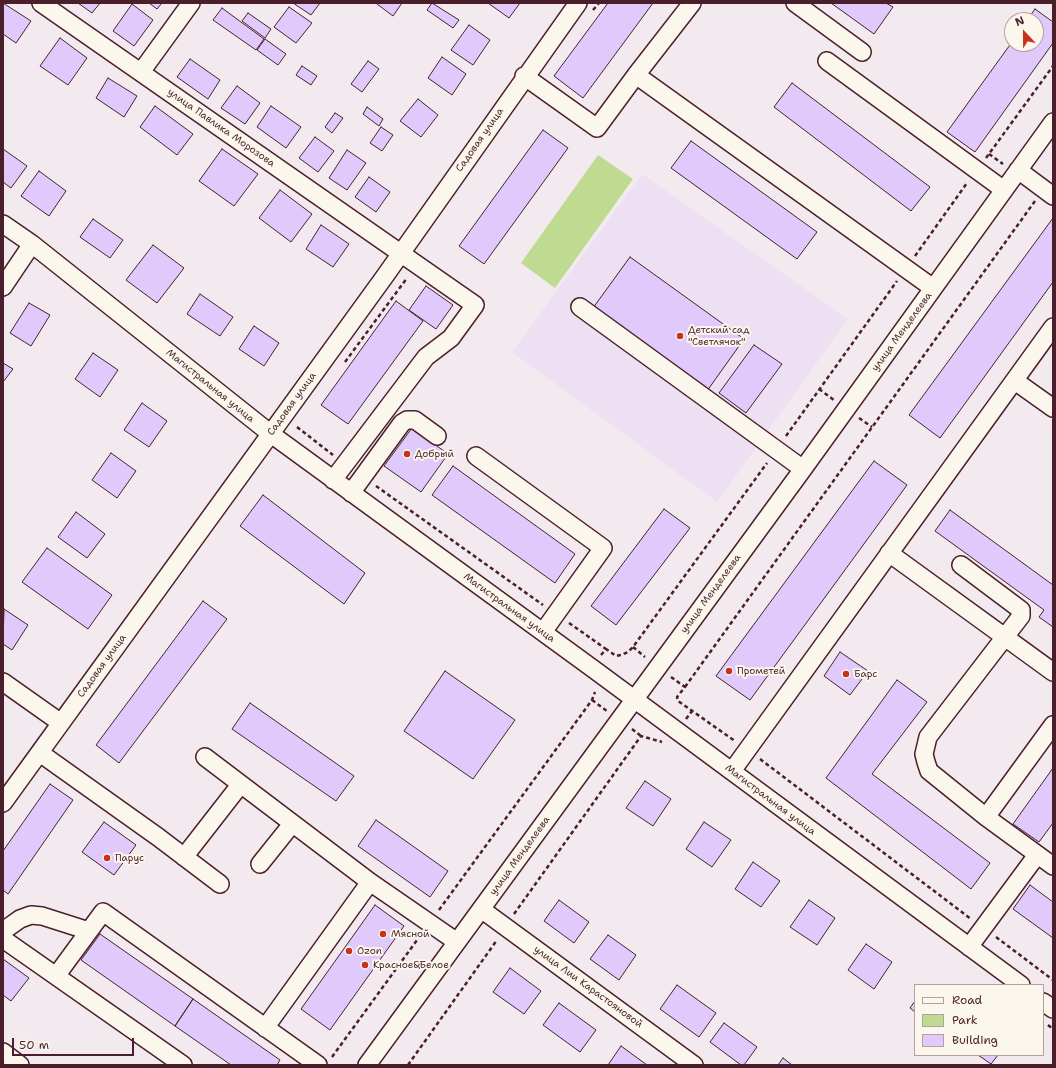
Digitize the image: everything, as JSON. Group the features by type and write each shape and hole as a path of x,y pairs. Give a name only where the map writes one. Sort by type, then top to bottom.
{"street":[{"name":"улица Павлика Морозова","path":"41,3 474,305 451,338 426,357 345,464"},
{"path":"141,72 191,3"},
{"name":"Садовая улица","path":"3,803 401,254 524,76 578,3"},
{"path":"524,76 596,128 692,3"},
{"path":"795,3 862,52"},
{"path":"827,61 1004,190"},
{"path":"636,75 933,288"},
{"name":"улица Менделеева","path":"367,1065 659,667 1052,124"},
{"path":"1018,170 1050,193"},
{"name":"Магистральная улица","path":"3,224 32,244 271,434 732,771 1019,984"},
{"path":"3,286 32,244"},
{"path":"580,307 803,469"},
{"path":"732,771 1053,327"},
{"path":"1015,381 1053,408"},
{"path":"351,493 402,423 407,420 415,420 437,436"},
{"path":"476,456 603,548 543,632"},
{"path":"333,480 345,464"},
{"path":"889,553 1053,672"},
{"path":"961,565 1021,610 1021,616 928,736 924,754 929,771 986,817 1053,866"},
{"path":"3,682 61,723"},
{"path":"986,817 1053,725"},
{"path":"40,753 220,884"},
{"path":"205,757 370,882 457,942"},
{"path":"184,857 240,785"},
{"path":"260,864 292,824"},
{"path":"969,947 1037,854"},
{"path":"265,1028 370,882"},
{"name":"улица Лии Карастояновой","path":"481,909 694,1065"},
{"path":"56,976 103,912 265,1028 324,1062"},
{"path":"3,931 20,919 31,915 42,916 89,931"},
{"path":"3,939 183,1065"},
{"path":"1044,1003 1053,1009"},
{"path":"3,1052 20,1065"}],"path":[{"path":"685,686 633,647 1053,66"},
{"path":"1050,193 1034,203 677,697 678,701 747,750 1053,980"},
{"path":"296,428 345,464"},
{"path":"363,476 606,649"},
{"path":"324,1062 429,923 592,700"},
{"path":"408,1065 506,927 523,900 642,736 660,741 667,745"}],"shaded area":[{"name":"Детский сад \"Светлячок\"","path":"642,174 848,319 717,502 512,352"}],"green space":[{"path":"598,155 633,179 555,288 521,263"}],"building":[{"path":"3,3 31,21 16,43 3,34"},
{"path":"78,3 100,3 92,13"},
{"path":"149,3 162,3 157,9"},
{"path":"293,3 320,3 311,15"},
{"path":"402,3 393,16 377,4"},
{"path":"432,3 459,20 453,28 427,10"},
{"path":"488,3 520,3 509,18"},
{"path":"608,3 653,3 583,98 554,76"},
{"path":"831,3 886,3 893,7 874,34"},
{"path":"132,4 153,20 134,46 113,31"},
{"path":"289,7 312,23 296,43 274,27"},
{"path":"222,8 264,39 256,50 213,20"},
{"path":"248,13 271,29 265,38 242,21"},
{"path":"1044,16 1053,22 1053,43 975,152 947,132 1005,52 1044,52"},
{"path":"469,25 490,40 473,65 451,50"},
{"path":"60,38 87,58 68,85 40,66"},
{"path":"265,39 286,54 278,65 257,50"},
{"path":"442,57 466,74 452,95 428,78"},
{"path":"190,59 220,80 208,99 177,77"},
{"path":"368,61 379,69 362,92 351,84"},
{"path":"302,66 317,76 311,85 296,75"},
{"path":"108,78 137,96 124,117 96,98"},
{"path":"792,83 930,187 911,211 774,107"},
{"path":"237,86 260,103 245,124 221,108"},
{"path":"418,99 438,115 421,137 400,121"},
{"path":"155,106 193,134 177,155 140,127"},
{"path":"271,106 301,127 286,148 257,127"},
{"path":"367,107 383,119 379,126 363,114"},
{"path":"335,113 343,118 332,133 325,127"},
{"path":"381,127 393,135 382,151 370,143"},
{"path":"543,130 568,148 484,264 459,246"},
{"path":"315,137 334,151 318,172 299,158"},
{"path":"691,141 817,232 797,259 671,168"},
{"path":"3,149 27,166 11,188 3,182"},
{"path":"222,149 258,174 234,206 199,181"},
{"path":"347,150 366,163 347,190 329,178"},
{"path":"39,171 66,191 49,216 21,196"},
{"path":"369,177 390,192 376,212 355,197"},
{"path":"280,190 312,214 291,242 259,218"},
{"path":"1053,218 1053,282 940,438 909,415"},
{"path":"93,219 123,240 110,258 80,237"},
{"path":"321,225 349,244 333,267 306,249"},
{"path":"153,245 184,268 157,303 126,280"},
{"path":"630,257 744,339 707,391 593,308"},
{"path":"426,286 453,305 436,329 409,310"},
{"path":"200,294 233,317 220,336 187,314"},
{"path":"396,301 423,321 348,424 321,405"},
{"path":"29,303 50,315 31,346 10,333"},
{"path":"254,326 279,343 264,366 239,349"},
{"path":"754,345 782,364 746,413 719,393"},
{"path":"93,353 118,370 100,397 75,379"},
{"path":"3,363 13,369 3,382"},
{"path":"142,403 167,421 149,447 124,430"},
{"path":"412,428 448,454 421,492 384,466"},
{"path":"111,453 136,471 117,498 92,480"},
{"path":"874,461 907,485 750,700 716,676"},
{"path":"453,466 575,554 555,583 432,495"},
{"path":"263,495 365,573 344,604 240,526"},
{"path":"664,509 690,528 616,625 591,606"},
{"path":"950,510 1053,585 1053,627 1039,617 1044,610 935,531"},
{"path":"76,512 105,534 87,558 58,537"},
{"path":"47,548 112,595 88,629 22,582"},
{"path":"203,601 227,619 119,763 96,745"},
{"path":"4,609 28,625 12,650 3,644"},
{"name":"Барс","path":"840,652 868,671 850,695 824,676"},
{"path":"445,671 515,720 473,779 404,731"},
{"path":"897,680 927,702 872,774 990,863 971,889 826,778"},
{"path":"250,703 354,776 336,801 232,729"},
{"path":"1053,768 1053,823 1039,842 1013,824"},
{"path":"645,781 671,799 653,826 626,808"},
{"path":"50,784 73,800 8,894 3,890 3,851"},
{"path":"376,820 448,871 430,897 358,846"},
{"path":"104,822 136,845 114,875 82,852"},
{"path":"704,822 731,840 712,867 686,849"},
{"path":"753,862 780,881 761,907 735,889"},
{"path":"1030,885 1053,902 1053,938 1013,909"},
{"path":"559,900 589,922 574,943 544,921"},
{"path":"809,900 835,918 817,945 790,927"},
{"path":"375,905 404,926 330,1030 301,1009"},
{"path":"100,934 193,999 175,1026 81,960"},
{"path":"608,935 636,955 619,980 590,959"},
{"path":"866,944 892,962 874,989 848,970"},
{"path":"3,959 29,978 11,1001 3,995"},
{"path":"510,968 541,991 524,1014 493,992"},
{"path":"677,985 716,1013 699,1037 660,1009"},
{"path":"193,999 280,1060 277,1065 231,1065 175,1026"},
{"path":"914,1002 914,1011 910,1008"},
{"path":"559,1003 596,1030 580,1052 543,1025"},
{"path":"724,1023 757,1047 744,1065 741,1065 710,1042"},
{"path":"621,1046 647,1065 608,1065"},
{"path":"979,1056 997,1056 991,1064"},
{"path":"783,1058 792,1065 778,1065"}],"place":[{"name":"Детский сад \"Светлячок\"","path":"680,336"},
{"name":"Добрый","path":"407,454"},
{"name":"Прометей","path":"729,671"},
{"name":"Барс","path":"846,674"},
{"name":"Парус","path":"107,858"},
{"name":"Мясной","path":"383,934"},
{"name":"Ozon","path":"349,951"},
{"name":"Красное&Белое","path":"365,965"}]}
